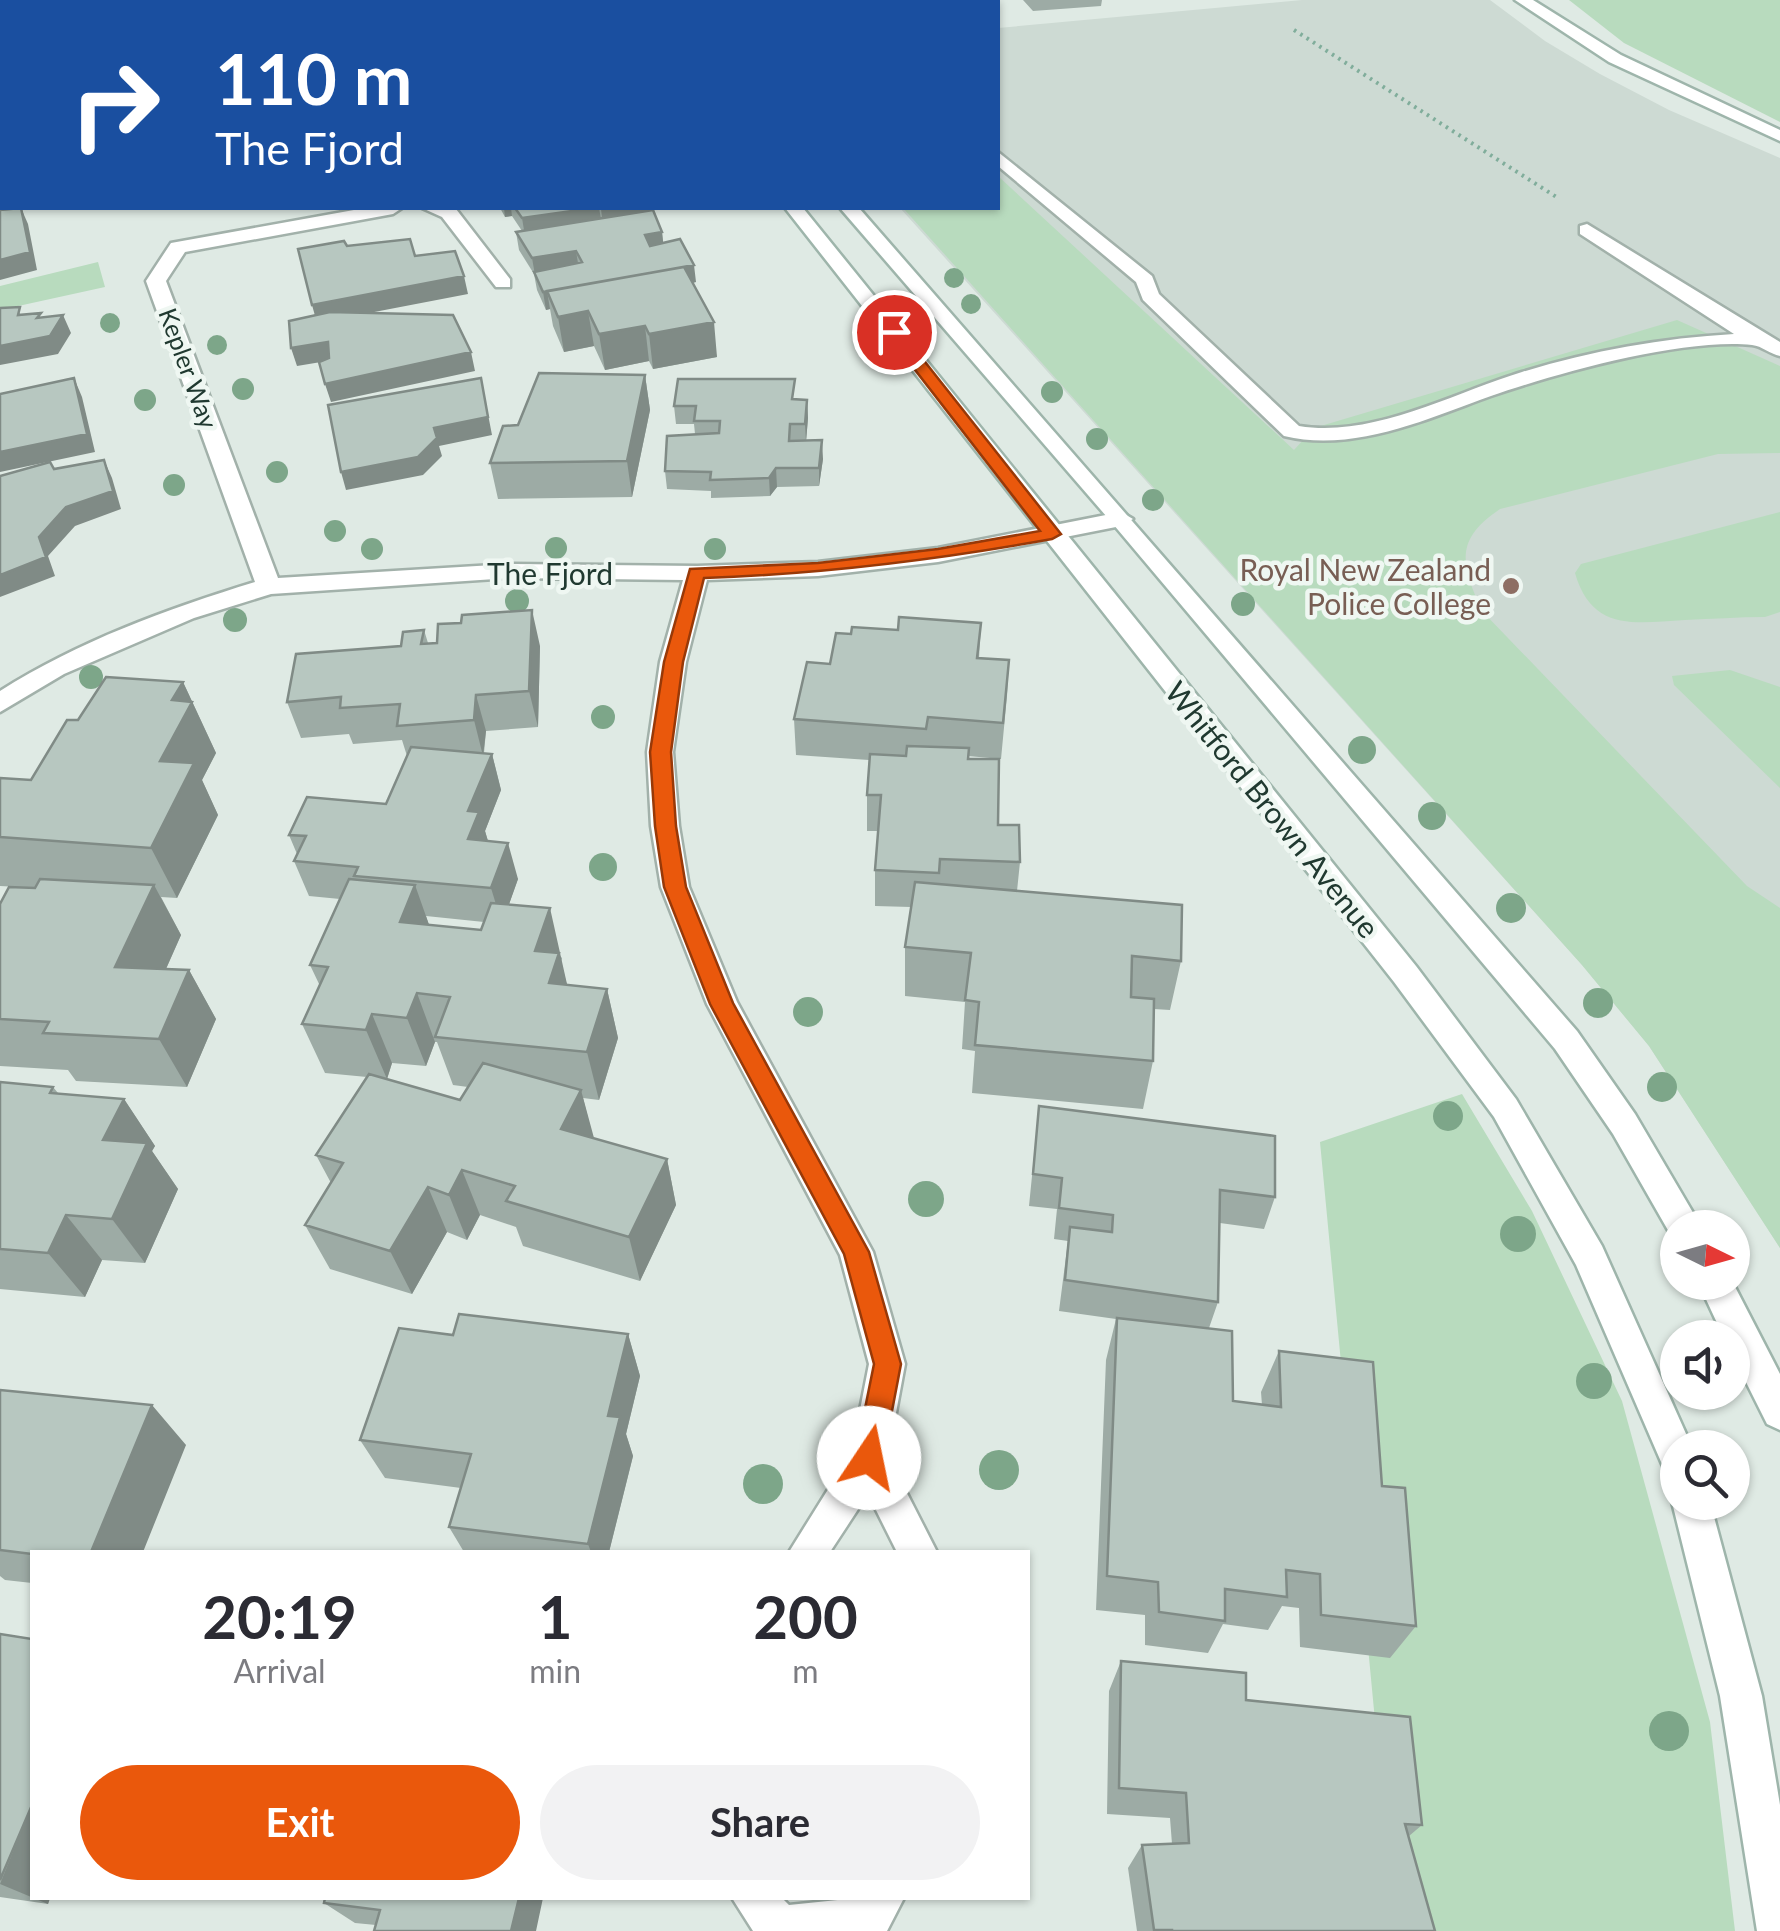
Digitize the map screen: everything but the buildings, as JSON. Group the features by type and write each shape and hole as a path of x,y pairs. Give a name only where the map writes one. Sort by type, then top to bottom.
{"street":[{"path":"1523,0 1653,77 1780,136"},
{"path":"1000,159 1036,193 1145,280 1186,303"},
{"name":"Kepler Way","path":"269,586 156,281 178,247 382,210"},
{"path":"440,210 448,212 503,283"},
{"name":"Whitford Brown Avenue","path":"796,210 1405,974 1505,1108 1590,1257 1666,1430"},
{"path":"851,210 1121,518 1566,1040 1624,1124 1674,1210"},
{"path":"1586,230 1780,350"},
{"path":"1145,280 1150,296 1292,431 1304,436 1344,435 1533,376 1655,346 1759,339"},
{"name":"The Fjord","path":"0,703 73,660 185,612 269,586 511,571 696,573 818,568 938,554 1121,518"},
{"path":"696,573 673,662 660,752 675,887 722,1004 856,1252 888,1364 869,1458 809,1550"},
{"path":"1724,1300 1780,1412"},
{"path":"869,1458 917,1550"},
{"path":"1696,1520 1741,1696 1779,1931"},
{"path":"756,1900 779,1928 867,1922 881,1900"}],"path":[{"path":"1294,30 1567,204"}],"shaded area":[{"name":"Royal New Zealand Police College","path":"1302,0 1490,0 1545,41 1600,74 1669,110 1780,158 1780,1248 1649,1046 1582,965 902,210 1000,210 1000,28"}],"green space":[{"path":"1569,0 1780,0 1780,122 1624,43"},
{"path":"1000,178 1294,450 1314,428 1677,320 1780,366 1780,453 1718,454 1500,509 1475,531 1466,566 1482,611 1747,886 1780,908 1780,1248 1649,1046 1582,965 905,210 1000,210"},
{"path":"98,262 105,287 0,310 0,286"},
{"path":"1780,512 1780,612 1765,617 1618,620 1592,606 1575,573 1581,564"},
{"path":"1730,670 1780,687 1780,788 1674,685 1672,676"},
{"path":"1462,1094 1532,1211 1622,1401 1710,1722 1735,1931 1395,1931 1320,1142"}],"place":[{"name":"Royal New Zealand Police College","path":"1511,586"}],"route":[{"path":"869,1458 888,1364 856,1252 722,1004 675,887 660,752 673,662 696,573 818,568 938,554 1052,534 894,332"}]}
